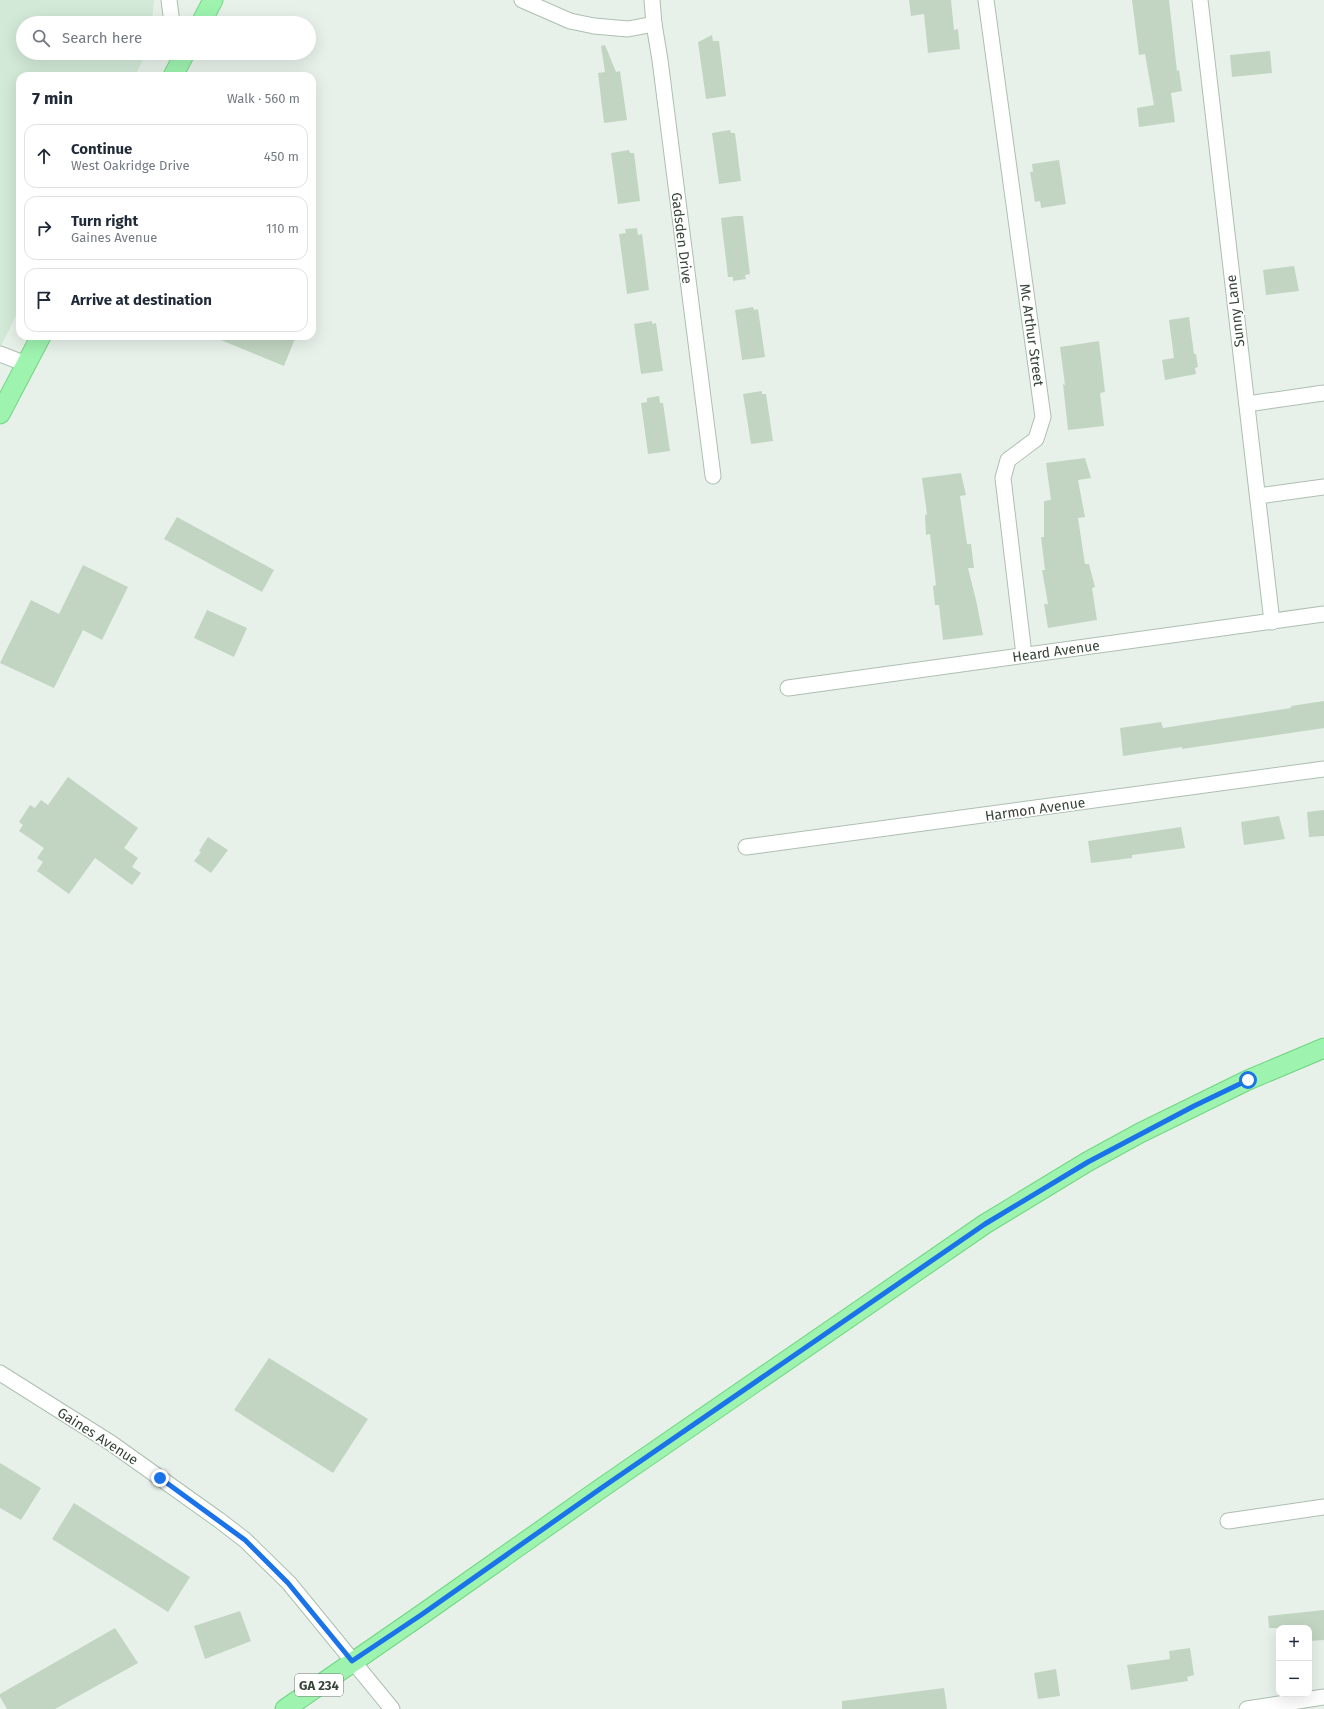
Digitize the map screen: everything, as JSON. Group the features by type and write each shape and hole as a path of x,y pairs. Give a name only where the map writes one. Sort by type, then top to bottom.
{"main road":[{"path":"205,16 213,0"},
{"path":"175,72 181,60"},
{"path":"0,414 39,340"},
{"name":"GA 234","path":"285,1709 600,1489 985,1224 1088,1162 1140,1133 1248,1080 1324,1048"}],"street":[{"path":"169,0 171,16"},
{"path":"522,0 570,21 594,26 628,29 654,24"},
{"name":"Gadsden Drive","path":"652,0 713,476"},
{"name":"Mc Arthur Street","path":"986,0 1043,417 1036,440 1008,460 1003,478 1024,655"},
{"name":"Sunny Lane","path":"1200,0 1272,622"},
{"path":"173,72 174,60"},
{"path":"0,354 26,364"},
{"path":"1247,404 1324,393"},
{"path":"1258,496 1324,487"},
{"name":"Heard Avenue","path":"788,688 1324,614"},
{"name":"Harmon Avenue","path":"746,847 1324,769"},
{"name":"Gaines Avenue","path":"0,1373 111,1443 245,1540 288,1583 392,1709"},
{"path":"1228,1521 1324,1507"},
{"path":"1246,1709 1324,1697"}],"shaded area":[{"path":"0,0 154,0 153,16 16,16 16,60 143,60 137,72 16,72 16,315 0,348"}],"building":[{"path":"909,0 951,0 954,30 958,29 960,49 928,53 924,14 911,16"},
{"path":"1132,0 1169,0 1177,71 1179,70 1182,91 1171,93 1175,122 1139,127 1137,108 1154,105 1145,54 1139,55"},
{"path":"712,35 713,41 719,41 726,96 706,99 698,42"},
{"path":"605,45 616,72 620,71 627,120 604,123 598,73 605,72 601,46"},
{"path":"1270,51 1272,73 1232,77 1230,55"},
{"path":"730,130 731,133 735,133 741,181 719,184 712,133"},
{"path":"629,150 630,153 634,153 640,201 618,204 611,153"},
{"path":"1059,160 1066,204 1041,208 1040,201 1035,202 1030,172 1033,172 1032,164"},
{"path":"743,216 750,274 745,275 746,279 733,281 733,277 728,277 721,218"},
{"path":"637,228 638,235 642,234 649,290 627,294 619,234 626,233 625,229"},
{"path":"1294,266 1299,291 1266,295 1263,270"},
{"path":"753,307 754,310 758,309 765,357 742,360 735,310"},
{"path":"1189,317 1194,354 1196,354 1198,367 1195,368 1196,374 1165,380 1162,360 1174,358 1169,320"},
{"path":"652,321 652,324 656,323 663,371 641,374 634,324"},
{"path":"221,340 294,340 284,366"},
{"path":"1099,341 1105,392 1100,393 1104,426 1068,430 1063,384 1065,385 1060,347"},
{"path":"762,391 762,394 766,394 773,441 751,444 743,394"},
{"path":"659,396 660,403 663,403 670,451 648,454 641,403 647,402 647,398"},
{"path":"1085,458 1091,478 1078,480 1085,517 1078,518 1085,564 1089,564 1095,587 1092,588 1097,620 1048,628 1044,604 1048,604 1042,570 1045,570 1041,537 1044,537 1044,501 1051,500 1046,463"},
{"path":"961,473 966,495 960,496 967,544 971,544 974,568 968,568 983,635 943,640 939,605 935,605 933,586 936,585 930,534 926,535 925,515 927,514 922,478"},
{"path":"177,517 274,570 262,592 164,539"},
{"path":"83,565 128,587 102,640 83,630 54,688 0,663 31,600 59,614"},
{"path":"207,610 247,628 234,657 194,638"},
{"path":"1324,701 1324,728 1182,749 1182,747 1123,756 1120,728 1161,722 1163,728 1291,708 1291,706"},
{"path":"68,777 138,828 124,848 138,858 132,867 141,873 132,885 95,858 69,894 37,871 43,862 37,858 44,848 19,831 23,825 19,822 30,805 35,808 41,800 48,805"},
{"path":"1324,810 1324,836 1309,837 1307,812"},
{"path":"1279,816 1285,839 1244,845 1241,822"},
{"path":"1181,827 1185,848 1132,855 1132,858 1091,863 1088,841"},
{"path":"208,837 228,850 211,873 194,861 201,852 199,851"},
{"path":"269,1358 368,1419 333,1473 234,1410"},
{"path":"0,1463 41,1488 21,1520 0,1508"},
{"path":"74,1503 190,1577 168,1612 52,1539"},
{"path":"1324,1610 1324,1640 1312,1641 1312,1625 1276,1625 1276,1628 1269,1628 1268,1616"},
{"path":"240,1611 251,1641 205,1659 194,1626"},
{"path":"115,1628 138,1663 55,1709 7,1709 0,1697 0,1694"},
{"path":"1190,1648 1194,1675 1187,1677 1188,1681 1131,1690 1127,1665 1170,1659 1169,1651"},
{"path":"1056,1669 1060,1696 1038,1699 1034,1673"},
{"path":"944,1688 947,1709 842,1709 842,1701"}],"route":[{"path":"160,1478 245,1540 288,1583 352,1661 421,1615 600,1489 985,1224 1036,1192 1140,1133 1248,1080"}]}
